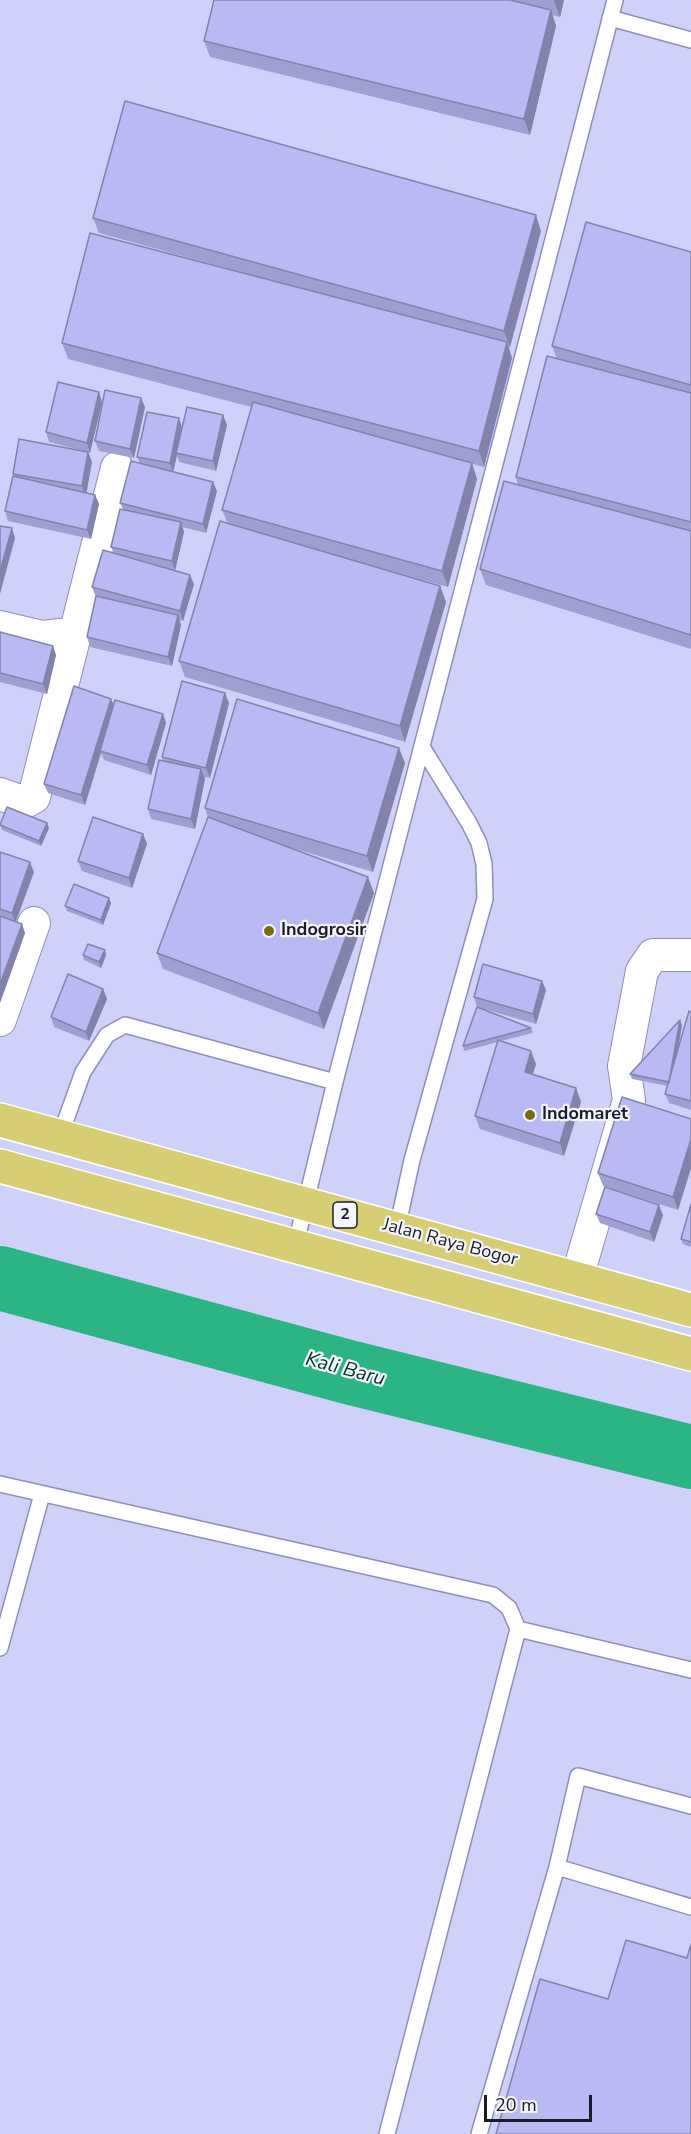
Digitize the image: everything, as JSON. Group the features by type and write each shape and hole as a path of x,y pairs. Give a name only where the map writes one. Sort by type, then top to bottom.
{"highway":[{"name":"Jalan Raya Bogor","path":"0,1120 691,1310"},
{"path":"0,1166 691,1354"}],"street":[{"path":"0,794 27,801 34,797 117,468"},
{"path":"0,627 42,637 75,636"},
{"path":"0,1020 34,923"},
{"path":"577,1278 602,1186 629,1100 624,1066 642,971 653,955 691,955"}],"lane":[{"path":"295,1247 335,1082 615,0"},
{"path":"610,18 691,40"},
{"path":"397,1229 412,1160 485,899 484,864 479,843 422,747"},
{"path":"60,1136 83,1072 107,1035 125,1025 335,1082"},
{"path":"0,1484 493,1595 509,1608 518,1629 387,2134"},
{"path":"0,1648 42,1494"},
{"path":"518,1629 691,1670"},
{"path":"479,2134 557,1867 578,1776 691,1806"},
{"path":"557,1867 691,1907"}],"building":[{"path":"214,0 510,0 551,10 524,119 204,41"},
{"path":"125,101 536,215 504,331 93,218"},
{"path":"586,222 691,252 691,385 552,346"},
{"path":"90,233 507,342 479,451 62,343"},
{"path":"547,356 691,393 691,522 516,477"},
{"path":"58,382 99,392 87,443 46,432"},
{"path":"105,390 141,398 130,449 95,441"},
{"path":"253,402 472,463 442,571 222,510"},
{"path":"187,407 223,415 213,461 176,453"},
{"path":"147,412 179,418 170,463 137,457"},
{"path":"19,439 88,452 82,486 13,474"},
{"path":"131,461 213,482 203,524 120,503"},
{"path":"13,476 95,495 87,530 5,511"},
{"path":"504,481 691,531 691,635 480,569"},
{"path":"120,509 181,522 172,561 111,547"},
{"path":"220,521 440,586 400,726 179,661"},
{"path":"0,526 12,528 0,571"},
{"path":"103,550 190,575 180,611 92,587"},
{"path":"96,596 178,615 168,657 87,637"},
{"path":"0,632 53,646 43,684 0,673"},
{"path":"182,681 225,693 206,768 162,757"},
{"path":"74,686 111,699 81,795 44,784"},
{"path":"237,699 399,748 367,856 205,808"},
{"path":"115,700 163,714 147,765 100,751"},
{"path":"159,760 201,769 191,819 148,809"},
{"path":"7,807 47,823 39,841 0,825"},
{"path":"93,817 143,834 129,878 78,861"},
{"name":"Indogrosir","path":"208,817 368,877 318,1013 157,953"},
{"path":"0,852 30,862 12,913 0,909"},
{"path":"74,884 109,898 101,920 65,906"},
{"path":"0,916 22,924 0,984"},
{"path":"88,944 105,950 99,962 83,955"},
{"path":"483,964 542,981 533,1014 474,997"},
{"path":"68,974 103,989 86,1032 51,1017"},
{"path":"477,1007 531,1028 463,1046"},
{"path":"689,1011 691,1012 691,1101 665,1094"},
{"path":"680,1020 669,1082 630,1074"},
{"name":"Indomaret","path":"498,1040 531,1051 525,1072 576,1088 560,1143 475,1116"},
{"path":"622,1097 691,1119 691,1139 673,1197 598,1173"},
{"path":"605,1187 659,1205 650,1232 596,1214"},
{"path":"691,1204 691,1242 681,1239"},
{"path":"626,1940 687,1958 691,1944 691,2134 496,2134 540,1979 608,1999"}],"waterway":[{"name":"Kali Baru","path":"0,1278 348,1372 691,1457"}],"place":[{"name":"Indogrosir","path":"269,931"},
{"name":"Indomaret","path":"530,1115"}]}
